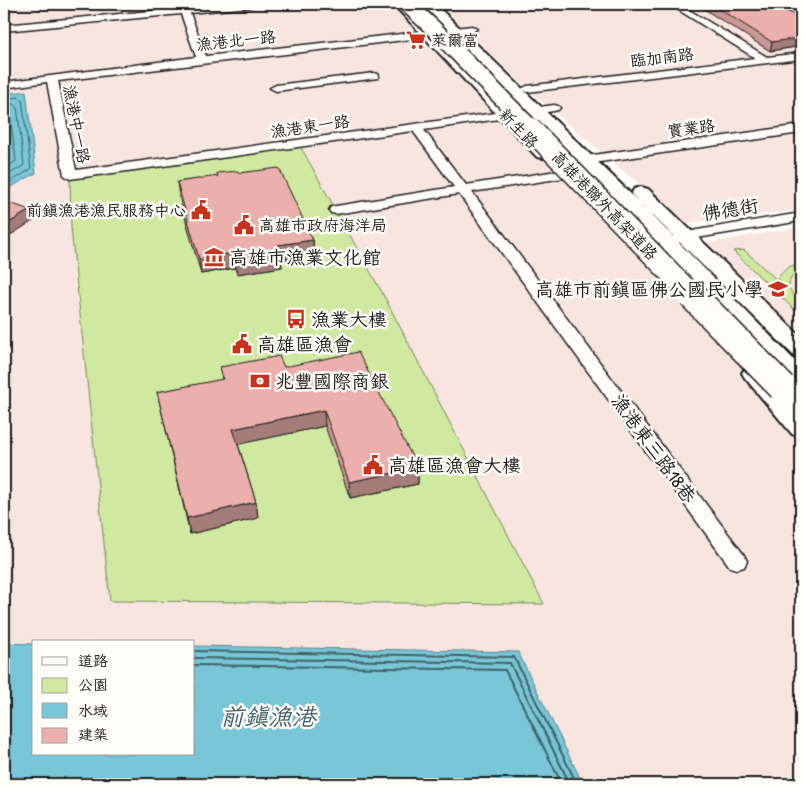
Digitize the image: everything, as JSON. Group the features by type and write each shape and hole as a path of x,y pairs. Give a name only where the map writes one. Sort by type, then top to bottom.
{"highway":[{"name":"高雄港聯外高架道路","path":"407,4 797,394"},
{"name":"高雄港聯外高架道路","path":"416,4 444,28 797,394"}],"street":[{"path":"4,28 250,4"},
{"name":"新生路","path":"399,4 744,362 801,428"},
{"name":"新生路","path":"428,4 465,30 530,89 546,109"},
{"name":"新生路","path":"439,4 801,359"},
{"name":"新生路","path":"446,4 465,30"},
{"path":"673,4 765,60"},
{"path":"184,10 202,60"},
{"name":"漁港北一路","path":"4,85 52,80 95,72 465,30"},
{"name":"臨加南路","path":"530,89 801,56"},
{"path":"276,88 374,76"},
{"name":"漁港中一路","path":"52,80 70,175"},
{"name":"漁港東一路","path":"70,175 546,109"},
{"name":"漁港東三路18巷","path":"417,128 736,561"},
{"name":"實業路","path":"596,158 801,129"},
{"path":"336,210 563,174"},
{"name":"佛德街","path":"677,239 801,217"},
{"name":"新生路","path":"677,239 797,394"},
{"name":"新生路","path":"677,239 801,350"}],"shaded area":[{"path":"4,4 413,4 801,401 801,784 583,784 518,652 195,646 195,640 32,640 32,643 4,643 4,191 36,173 26,91 4,94"},
{"path":"439,4 801,4 801,210 685,223 527,89"},
{"name":"高雄市前鎮區佛公國民小學","path":"801,227 801,335 707,243"}],"green space":[{"path":"299,144 385,298 544,604 110,601 71,228 70,175"},
{"path":"744,250 777,280 787,268 801,263 801,271 791,277 789,285 793,294 801,302 801,316 733,251"}],"water":[{"path":"26,91 36,173 4,191 4,94"},
{"name":"前鎮漁港","path":"4,643 32,644 32,756 195,756 195,646 518,652 583,784 4,784"}],"building":[{"path":"711,4 775,4 801,19 801,34 794,35 798,38 772,42"},
{"name":"高雄市政府海洋局","path":"279,168 313,240 278,245 280,252 235,259 233,253 199,259 177,182 218,176 217,173 238,171 239,173"},
{"path":"4,201 30,210 4,226"},
{"name":"高雄區漁會大樓","path":"358,352 418,468 349,482 324,410 233,429 256,502 187,518 157,392 223,379 220,367 279,356 284,367"}],"place":[{"name":"萊爾富","path":"416,40"},
{"name":"前鎮漁港漁民服務中心","path":"201,210"},
{"name":"高雄市政府海洋局","path":"244,225"},
{"name":"高雄市漁業文化館","path":"214,257"},
{"name":"高雄市前鎮區佛公國民小學","path":"778,289"},
{"name":"漁業大樓","path":"296,319"},
{"name":"高雄區漁會","path":"242,344"},
{"name":"兆豐國際商銀","path":"260,381"},
{"name":"高雄區漁會大樓","path":"373,465"}]}
